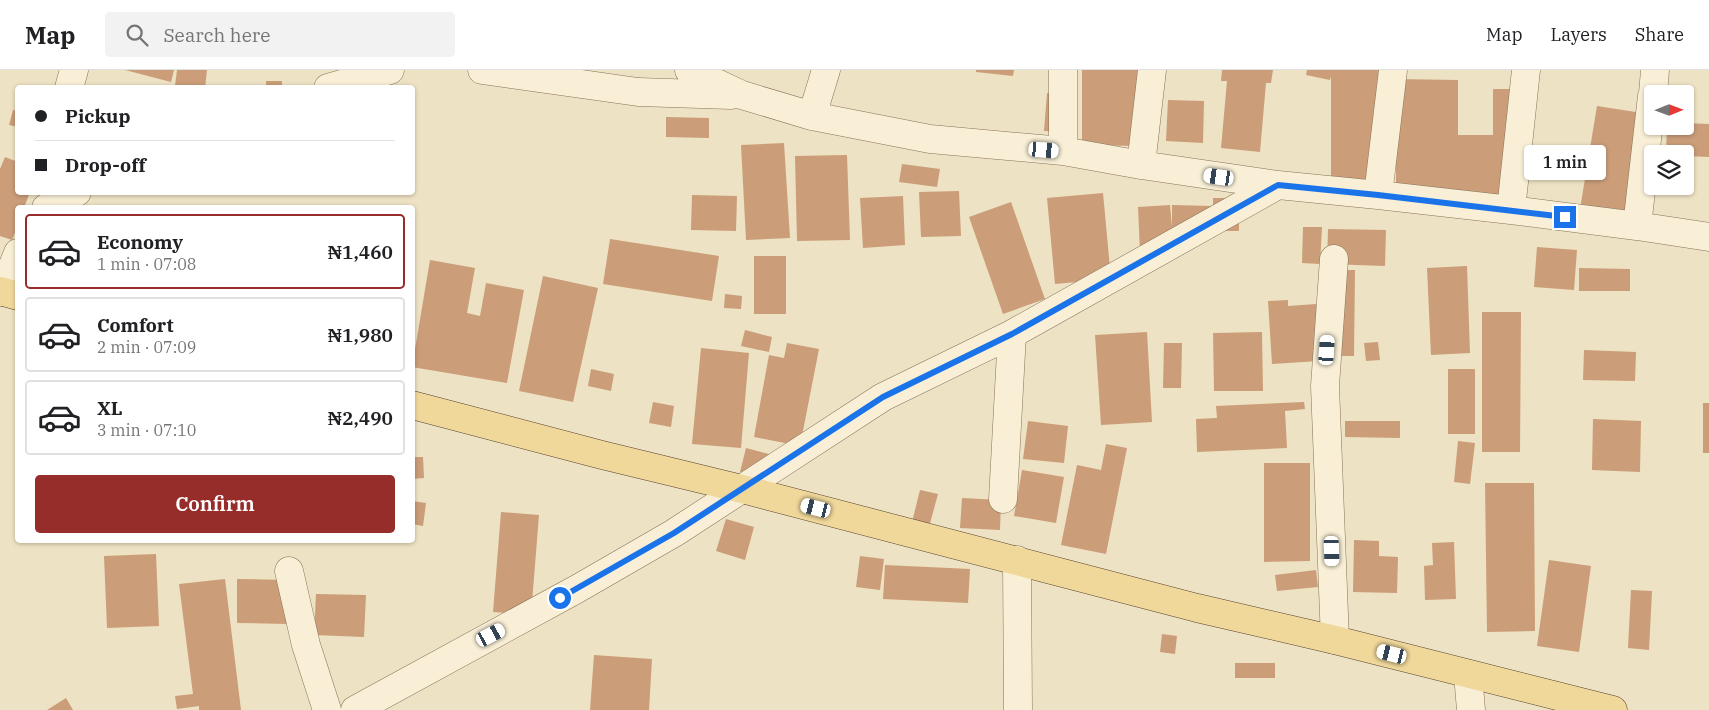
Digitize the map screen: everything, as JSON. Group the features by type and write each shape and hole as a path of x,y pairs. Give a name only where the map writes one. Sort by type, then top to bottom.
{"main road":[{"path":"415,407 742,489 1197,608 1335,640 1613,710"}],"street":[{"path":"70,85 74,70"},
{"path":"338,85 390,70"},
{"path":"482,70 638,92 742,96"},
{"path":"689,70 742,96 812,116 930,139 1063,151 1141,165 1278,185 1511,210 1709,237"},
{"path":"812,116 826,70"},
{"path":"1063,70 1063,151"},
{"path":"1141,165 1152,70"},
{"path":"1378,195 1393,70"},
{"path":"1511,210 1526,70"},
{"path":"1654,85 1656,70"},
{"path":"1638,226 1648,135"},
{"path":"356,710 593,580 674,533 883,397 1012,334 1278,185"},
{"path":"52,205 71,195"},
{"path":"1334,259 1325,386 1335,640"},
{"path":"6,293 15,263"},
{"path":"1003,499 1012,334"},
{"path":"1017,560 1018,710"},
{"path":"289,571 306,645 327,710"},
{"path":"1468,674 1471,710"}],"building":[{"path":"125,70 174,70 171,82"},
{"path":"177,70 207,70 205,85 175,85"},
{"path":"976,70 1014,70 1013,76 976,72"},
{"path":"1082,70 1138,70 1138,146 1082,145"},
{"path":"1222,70 1273,70 1271,83 1266,83 1260,152 1221,148 1227,81 1221,81"},
{"path":"1307,70 1381,70 1382,181 1331,181 1331,76 1330,80 1306,75"},
{"path":"1396,79 1458,80 1458,135 1493,135 1493,89 1519,89 1519,194 1396,194"},
{"path":"266,81 282,81 282,85 266,85"},
{"path":"1047,93 1065,94 1061,132 1044,131"},
{"path":"1168,100 1204,101 1203,143 1166,141"},
{"path":"1597,106 1642,113 1624,223 1579,215"},
{"path":"13,110 15,110 15,126 9,125"},
{"path":"666,117 709,118 709,138 666,137"},
{"path":"1694,123 1709,124 1709,157 1694,156 1694,145 1666,145 1667,135 1694,135"},
{"path":"784,143 790,238 746,240 741,145"},
{"path":"847,155 850,240 797,241 795,156"},
{"path":"5,157 15,161 15,195 29,195 25,205 15,205 15,232 12,240 0,236 0,169"},
{"path":"902,164 940,169 937,187 899,182"},
{"path":"959,191 961,236 921,237 919,192"},
{"path":"1103,193 1111,279 1055,284 1047,198"},
{"path":"692,195 737,196 736,231 691,230"},
{"path":"903,196 905,245 863,248 860,198"},
{"path":"1213,198 1239,198 1239,231 1172,231 1140,252 1138,207 1170,205 1172,227 1172,205 1213,206"},
{"path":"1011,202 1045,299 1003,314 969,217"},
{"path":"1303,227 1322,227 1320,264 1302,263"},
{"path":"1328,229 1386,230 1385,266 1327,264"},
{"path":"610,239 719,256 712,301 603,284"},
{"path":"1537,247 1577,250 1574,290 1534,287"},
{"path":"754,256 786,256 786,314 754,314"},
{"path":"430,260 475,268 467,313 480,316 486,283 524,290 507,383 415,368 415,349"},
{"path":"1467,266 1470,353 1431,355 1427,268"},
{"path":"1579,268 1630,269 1630,291 1579,291"},
{"path":"1327,270 1355,270 1354,356 1326,356"},
{"path":"543,276 598,288 573,402 519,391"},
{"path":"725,294 742,296 741,309 724,308"},
{"path":"1288,300 1288,306 1316,304 1319,361 1272,364 1268,301"},
{"path":"1482,312 1521,312 1520,452 1482,452"},
{"path":"745,330 772,337 769,352 741,346"},
{"path":"1147,332 1152,422 1101,425 1095,335"},
{"path":"1262,332 1263,391 1214,391 1213,333"},
{"path":"1378,342 1380,360 1366,361 1364,343"},
{"path":"787,343 819,349 800,446 754,437 769,355 784,358"},
{"path":"1164,343 1182,343 1181,388 1163,388"},
{"path":"701,348 749,353 741,448 692,444"},
{"path":"1584,350 1636,352 1635,381 1583,380"},
{"path":"591,369 614,374 611,391 588,386"},
{"path":"1448,369 1475,369 1475,434 1448,434"},
{"path":"653,402 674,406 671,427 649,423"},
{"path":"1304,402 1305,409 1285,411 1287,448 1197,452 1196,419 1217,418 1216,406"},
{"path":"1703,403 1709,403 1709,453 1703,453"},
{"path":"1593,419 1641,421 1640,472 1592,470"},
{"path":"1028,421 1068,426 1064,463 1023,459"},
{"path":"1345,421 1400,421 1400,438 1345,437"},
{"path":"1458,441 1475,443 1470,484 1454,482"},
{"path":"1106,444 1127,448 1106,554 1061,545 1077,465 1101,470"},
{"path":"746,448 784,458 778,481 740,472"},
{"path":"415,457 423,457 424,478 415,479"},
{"path":"1264,463 1310,463 1310,561 1264,562"},
{"path":"1022,470 1064,477 1056,523 1014,516"},
{"path":"1485,483 1534,483 1535,631 1487,632"},
{"path":"920,490 938,494 929,527 912,522"},
{"path":"962,498 1001,500 1000,530 960,528"},
{"path":"415,501 426,503 423,526 415,525"},
{"path":"501,512 539,515 531,615 493,612"},
{"path":"726,519 754,527 745,560 716,551"},
{"path":"1354,540 1379,541 1379,556 1398,557 1397,593 1353,592"},
{"path":"1454,542 1456,599 1425,600 1424,566 1433,565 1432,543"},
{"path":"156,554 159,626 107,628 104,556"},
{"path":"860,556 884,559 880,590 856,587"},
{"path":"1549,560 1591,566 1579,652 1537,646"},
{"path":"885,565 970,569 968,603 883,599"},
{"path":"1316,570 1318,587 1277,591 1275,575"},
{"path":"225,579 241,710 199,710 199,706 177,709 175,696 193,694 179,584"},
{"path":"237,579 289,580 288,624 237,623"},
{"path":"1631,590 1652,591 1649,650 1628,648"},
{"path":"316,594 366,595 364,637 314,635"},
{"path":"1162,634 1177,636 1175,654 1160,652"},
{"path":"594,655 652,659 649,710 590,710"},
{"path":"1235,663 1275,663 1275,678 1235,678"},
{"path":"66,698 73,710 47,710"}],"route":[{"path":"560,598 674,533 883,397 1012,334 1278,185 1565,217"}]}
